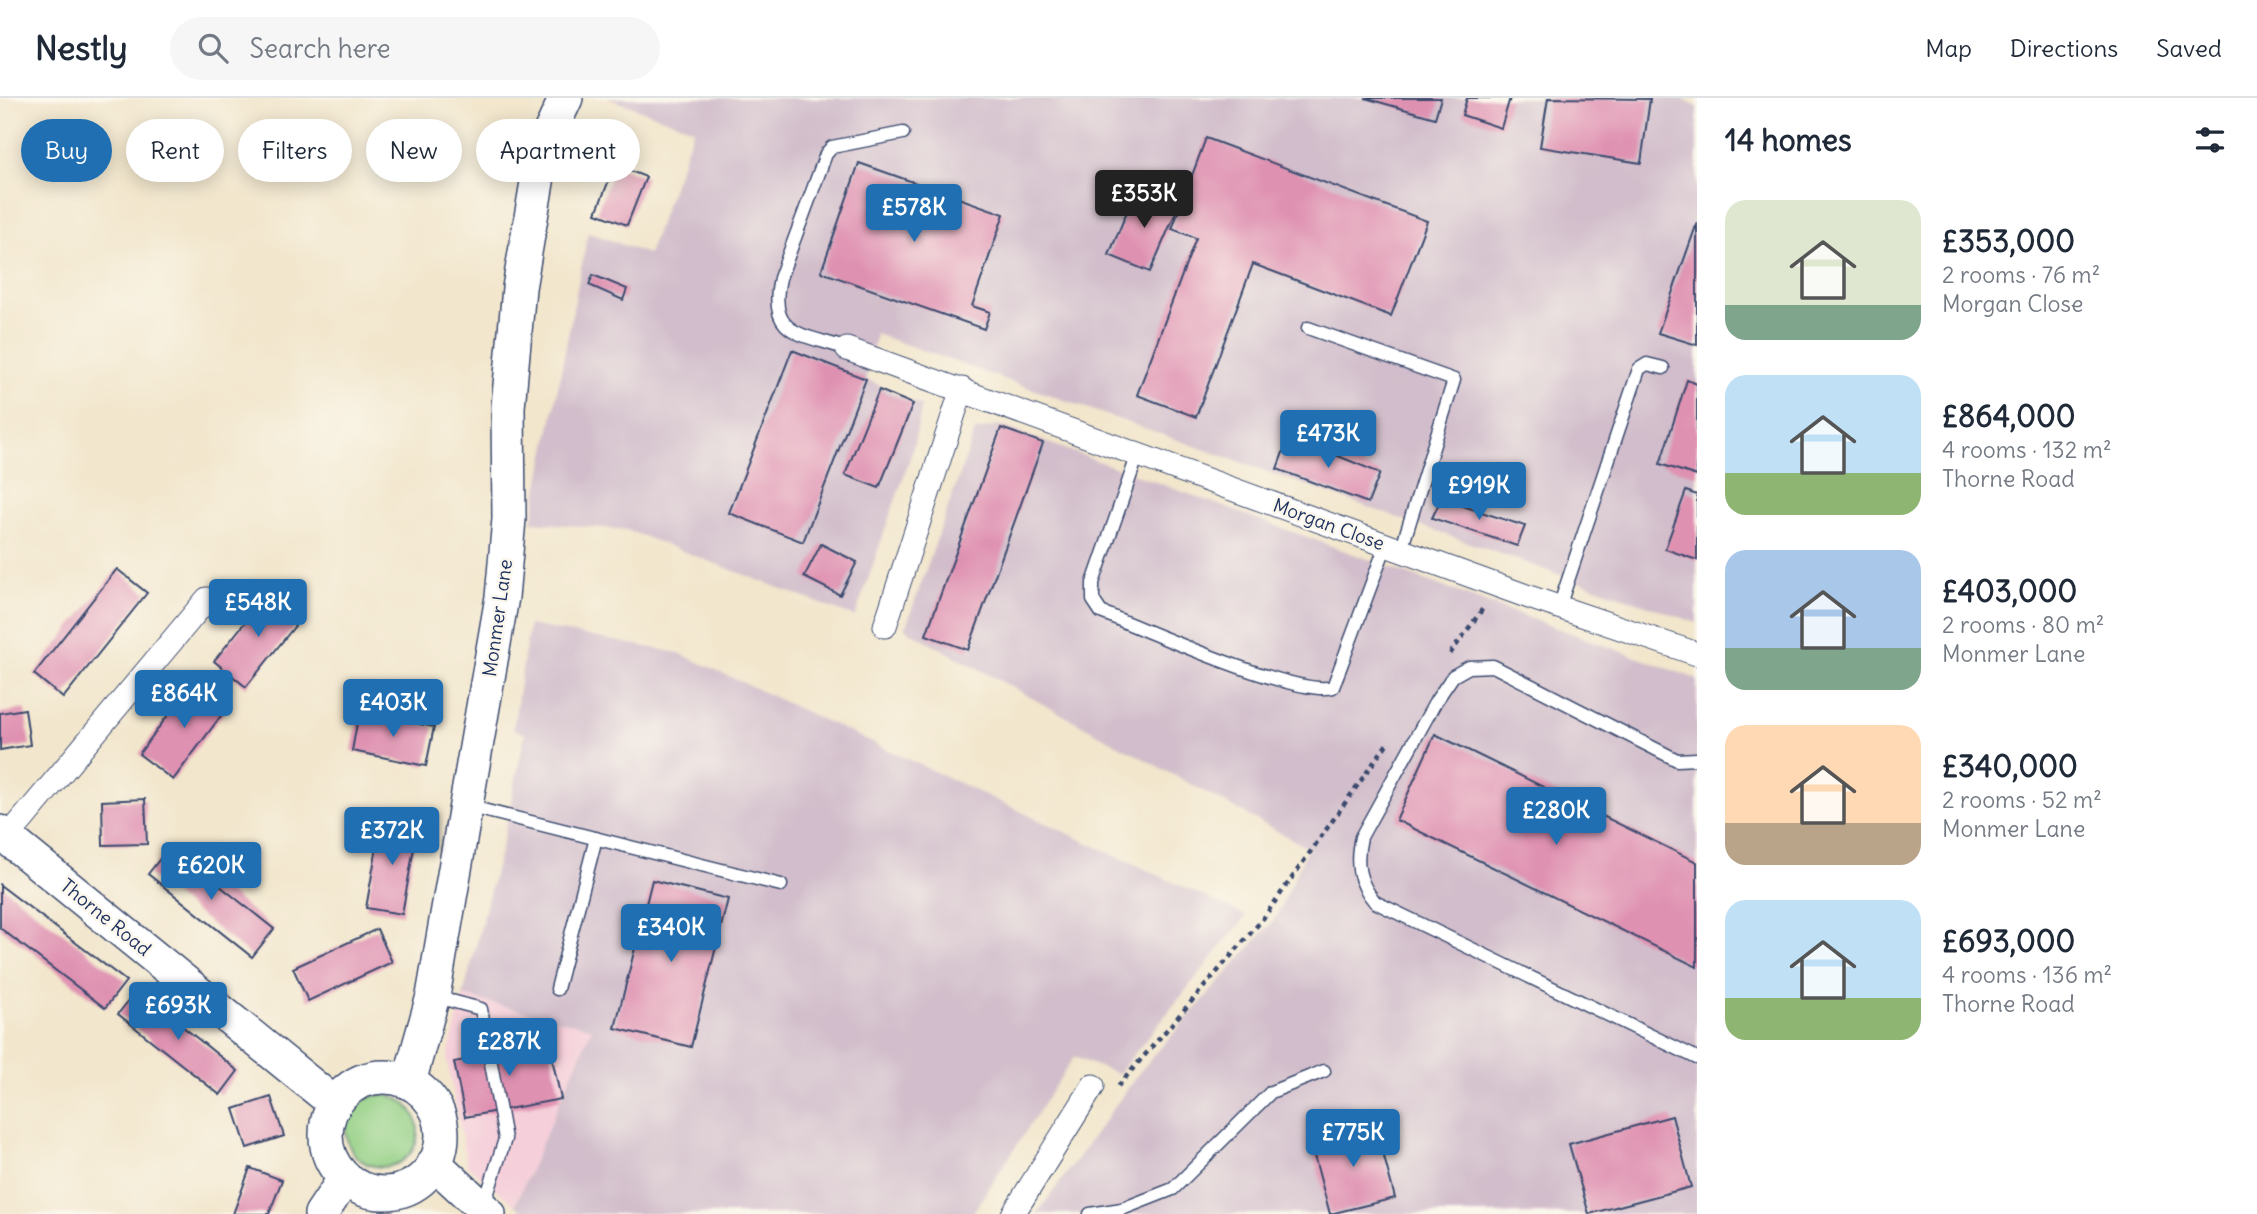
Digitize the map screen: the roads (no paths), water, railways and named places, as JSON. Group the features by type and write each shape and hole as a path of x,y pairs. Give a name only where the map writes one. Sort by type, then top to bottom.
{"street":[{"name":"Monmer Lane","path":"410,1082 433,996 502,597 509,519 509,393 519,288 543,148 566,98"},
{"name":"Morgan Close","path":"847,349 1498,586 1697,654"},
{"path":"885,626 962,389"},
{"name":"Thorne Road","path":"207,598 4,835 334,1103"},
{"path":"390,1077 410,1082 431,1101 439,1118 440,1149 434,1163 422,1178 397,1191 370,1191 345,1178 333,1164 326,1144 327,1123 334,1103 361,1081 390,1077"},
{"path":"1013,1214 1093,1086"},
{"path":"434,1163 486,1211"},
{"path":"321,1214 345,1178"}],"lane":[{"path":"847,349 787,327 779,320 776,297 780,278 826,154 832,147 903,133"},
{"path":"1138,454 1093,583 1093,600 1101,612 1288,684 1322,691 1333,687 1369,598 1394,548 1454,380 1308,328"},
{"path":"1559,607 1639,369 1647,364 1663,368"},
{"path":"1697,770 1493,666 1469,667 1453,676 1436,701 1361,837 1356,856 1364,889 1375,902 1697,1058"},
{"path":"1676,761 1697,759"},
{"path":"467,806 781,886"},
{"path":"557,989 596,838"},
{"path":"433,996 481,1009 505,1139 486,1211"},
{"path":"1090,1214 1122,1209 1173,1189 1271,1092 1324,1071"}]}
